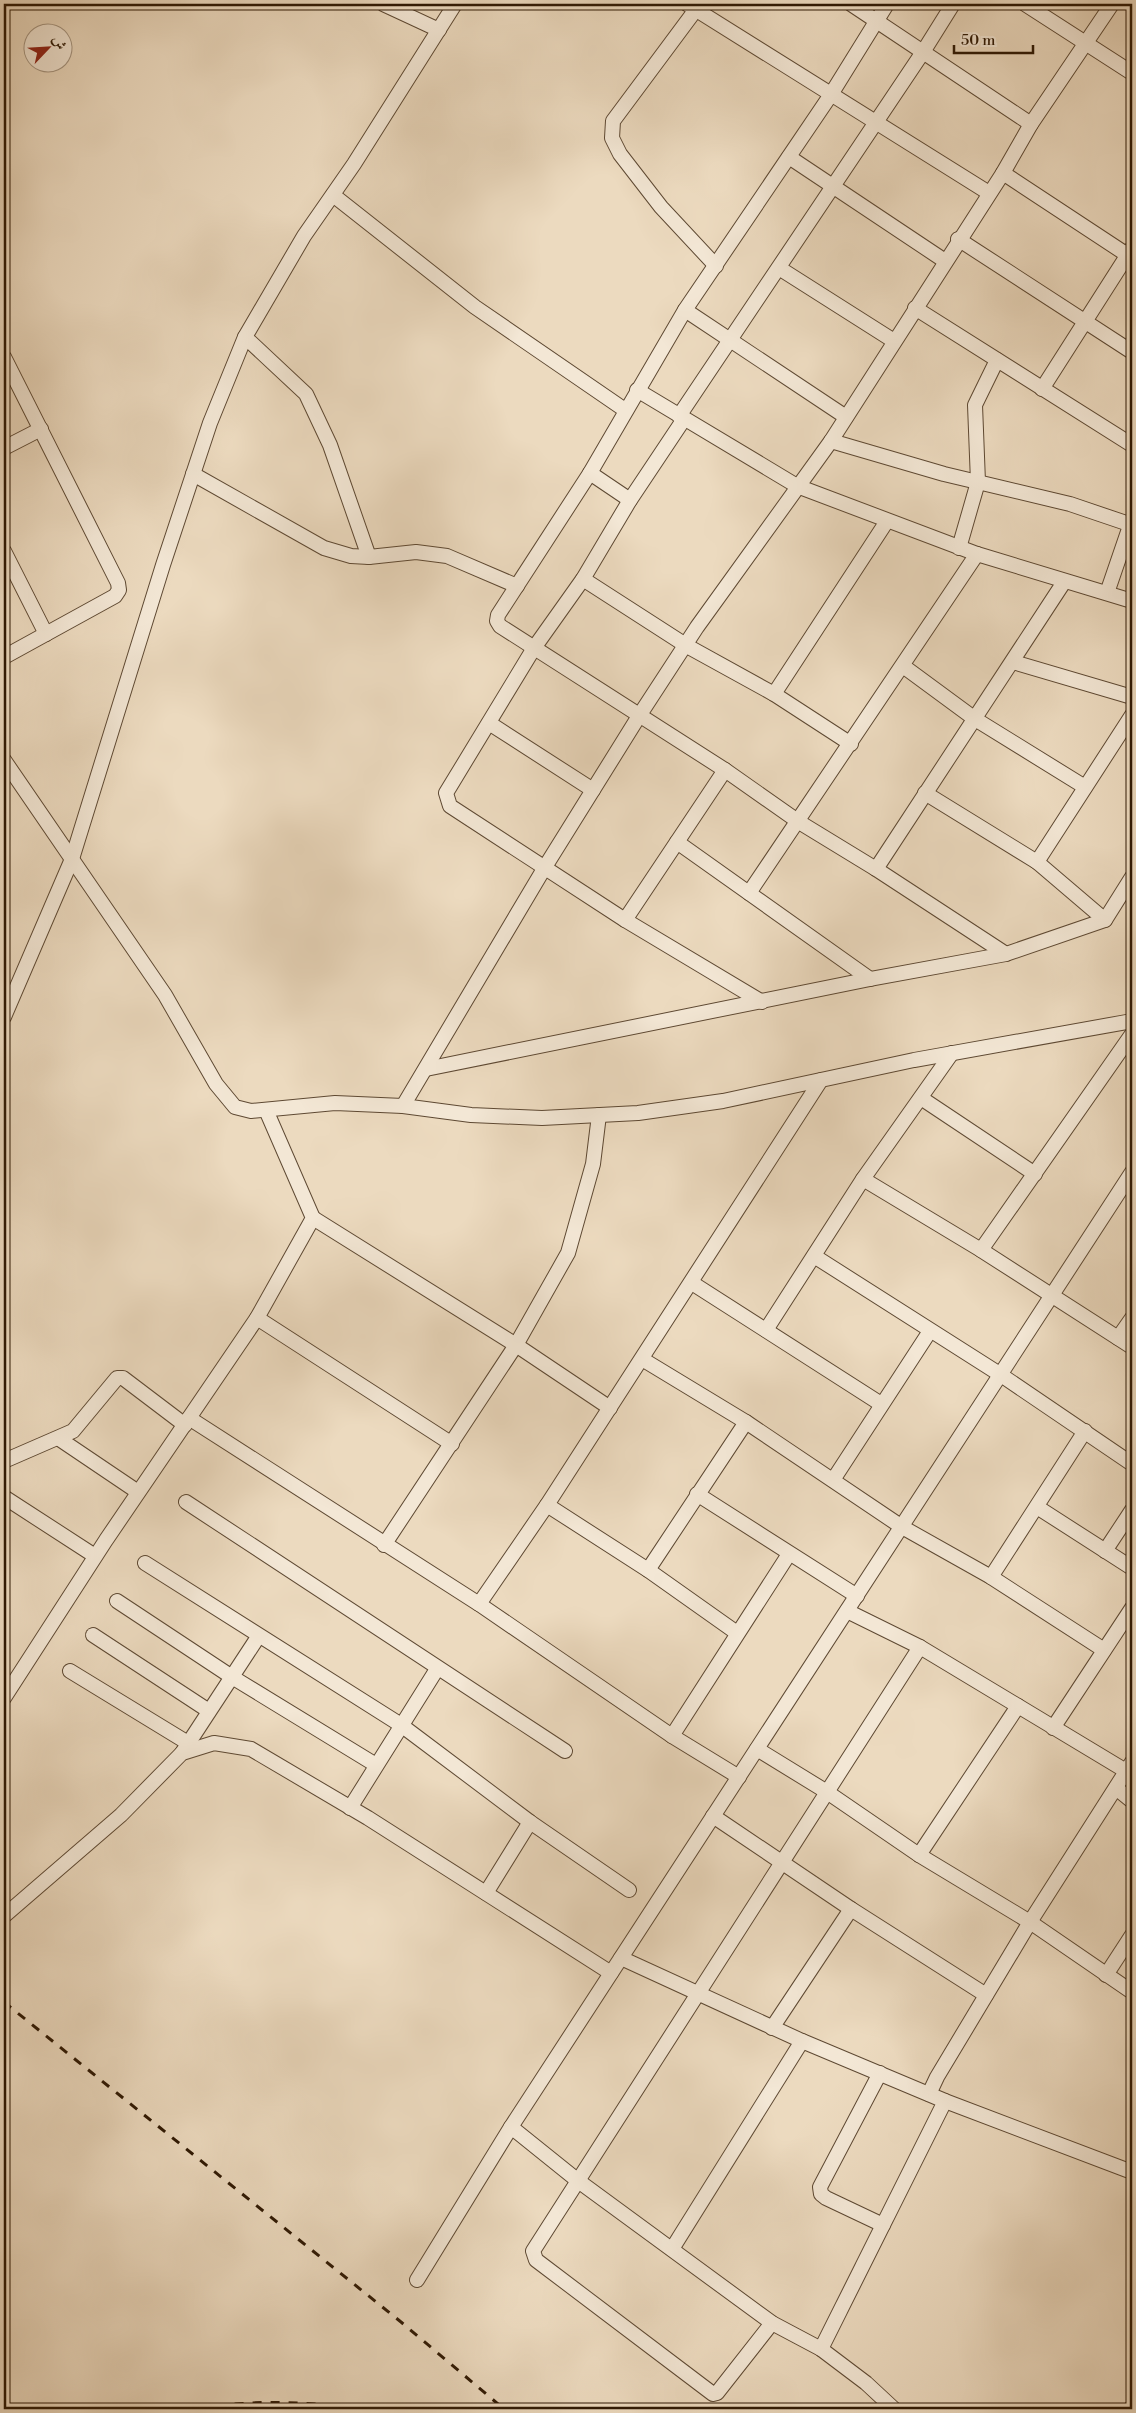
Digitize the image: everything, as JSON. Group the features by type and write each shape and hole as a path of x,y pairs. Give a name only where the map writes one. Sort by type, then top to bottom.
{"street":[{"path":"383,4 438,30"},
{"path":"4,1017 72,859 193,474 210,423 245,337 304,236 333,195 455,4"},
{"path":"851,4 1031,124"},
{"path":"887,4 830,96 685,310 590,473 517,586 497,621 500,626 725,770 799,822 876,869 1006,954"},
{"path":"762,1002 625,920 450,806 446,794 534,648 583,579 682,417 953,4"},
{"path":"1024,4 1132,73"},
{"path":"403,1106 545,867 639,716 697,627 831,441 958,239 1003,173 1031,124 1112,4"},
{"path":"716,266 661,207 620,154 612,138 613,121 694,6 830,96 876,122 989,193"},
{"path":"789,157 832,188 945,261"},
{"path":"1003,173 1131,254 1084,322 1042,389"},
{"path":"333,195 475,307 625,410"},
{"path":"958,239 1132,352"},
{"path":"779,268 894,341"},
{"path":"915,308 1132,445"},
{"path":"685,310 846,416"},
{"path":"245,337 306,394 330,444 369,557"},
{"path":"4,357 118,583 119,590 115,596 4,657"},
{"path":"959,548 978,482 975,405 998,360"},
{"path":"637,390 797,486 959,548 1064,582 1132,601"},
{"path":"4,448 41,429"},
{"path":"831,441 978,482 1070,504 1132,523 1107,593"},
{"path":"590,473 630,500"},
{"path":"193,474 324,548 351,556 369,557 416,552 447,556 517,586"},
{"path":"774,694 887,521"},
{"path":"4,551 46,634"},
{"path":"749,893 799,822 977,554"},
{"path":"583,579 686,646 774,694 851,744"},
{"path":"876,869 1064,582"},
{"path":"1013,662 1132,698"},
{"path":"903,666 975,719 1085,787"},
{"path":"1037,862 1132,715"},
{"path":"489,723 593,790"},
{"path":"4,762 164,995 216,1084 235,1107 251,1111 335,1102 403,1106 471,1115 542,1118 638,1113 723,1101 952,1053 1132,1021"},
{"path":"625,920 725,770"},
{"path":"925,793 1037,862 1105,920"},
{"path":"677,842 870,979"},
{"path":"426,1069 870,979 1006,954 1105,920 1132,877"},
{"path":"981,1250 1132,1034"},
{"path":"766,1330 863,1179 952,1053"},
{"path":"479,1604 547,1505 692,1283 821,1080"},
{"path":"921,1098 1035,1174"},
{"path":"266,1110 313,1218 516,1346 610,1408"},
{"path":"384,1544 516,1346 568,1253 593,1164 599,1115"},
{"path":"417,2280 511,2127 1132,1172"},
{"path":"863,1179 981,1250 1132,1348"},
{"path":"4,1698 95,1556 257,1318 313,1218"},
{"path":"814,1256 1001,1375 1132,1464"},
{"path":"692,1283 881,1404"},
{"path":"257,1318 452,1444"},
{"path":"1118,1338 1132,1318"},
{"path":"833,1480 930,1331"},
{"path":"642,1359 746,1422 902,1527 991,1577 1104,1650"},
{"path":"4,1461 74,1431 106,1394 113,1382 117,1378 123,1378 187,1422 479,1604 672,1736 739,1777"},
{"path":"648,1570 746,1422"},
{"path":"991,1577 1085,1431"},
{"path":"58,1438 138,1492"},
{"path":"698,1494 856,1596"},
{"path":"4,1497 95,1556"},
{"path":"186,1502 437,1669 565,1751"},
{"path":"547,1505 648,1570 737,1633"},
{"path":"1037,1507 1132,1568"},
{"path":"1105,1551 1132,1510"},
{"path":"672,1736 790,1554"},
{"path":"145,1563 258,1637 401,1725 530,1822 629,1890"},
{"path":"117,1601 232,1677 376,1766"},
{"path":"1053,1728 1132,1608"},
{"path":"847,1611 920,1647 1053,1728 1129,1766 1030,1922 929,2094"},
{"path":"93,1635 210,1711"},
{"path":"4,1916 121,1815 185,1748 258,1637"},
{"path":"772,2323 717,2393 713,2394 533,2256 532,2251 920,1647"},
{"path":"350,1808 437,1669"},
{"path":"70,1671 185,1748 214,1743 251,1749 350,1808 611,1973"},
{"path":"919,1854 1018,1706"},
{"path":"757,1749 827,1792 919,1854 1030,1922 1132,1992"},
{"path":"1116,1788 1132,1800"},
{"path":"713,1816 851,1909 986,1996"},
{"path":"486,1893 530,1822"},
{"path":"772,2028 851,1909"},
{"path":"1106,1975 1132,1935"},
{"path":"621,1958 772,2028 945,2101 1132,2172"},
{"path":"672,2249 802,2041"},
{"path":"880,2073 820,2188 826,2198 883,2225"},
{"path":"821,2349 945,2101"},
{"path":"511,2127 577,2180 772,2323 821,2349 866,2383 894,2409"}],"railway":[{"path":"4,2002 401,2322 504,2409"},
{"path":"199,2409 263,2403 307,2403 372,2409"}]}
